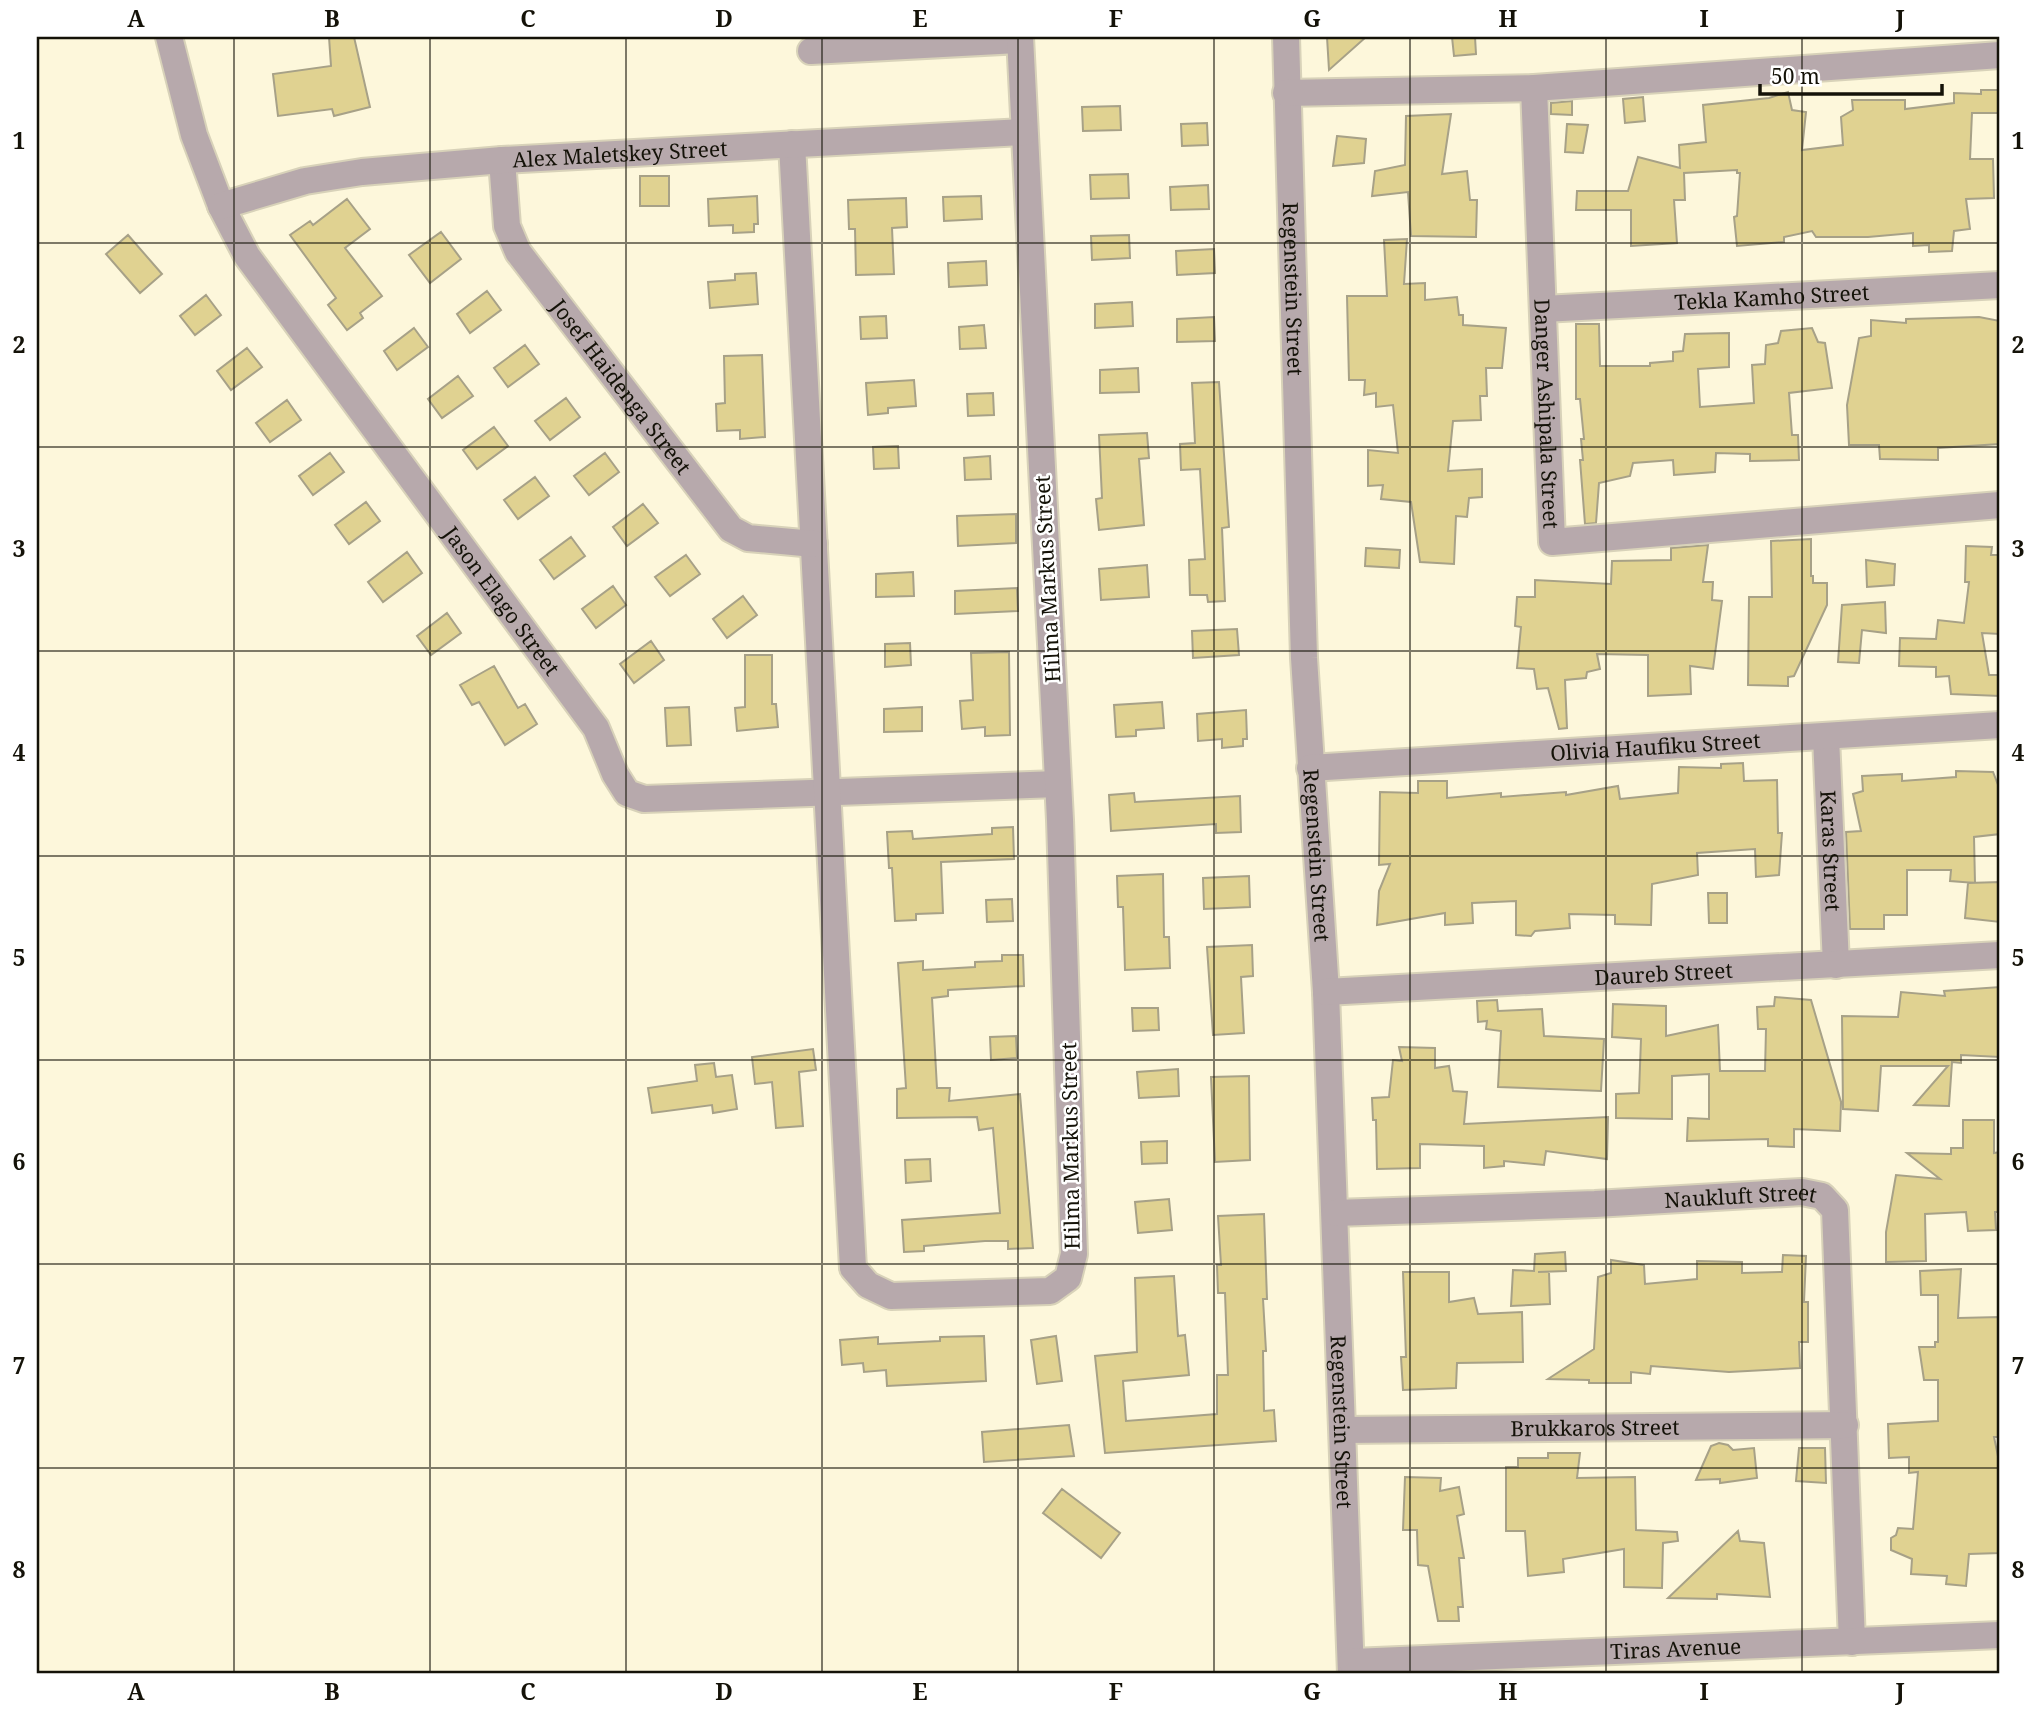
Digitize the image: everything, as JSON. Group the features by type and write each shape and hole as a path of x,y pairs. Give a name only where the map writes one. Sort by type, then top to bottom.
{"street":[{"name":"Jason Elago Street","path":"169,37 194,135 221,206 247,256 596,728 615,774 627,793 644,799 1058,785"},
{"name":"Regenstein Street","path":"1286,37 1303,644 1326,992 1351,1668"},
{"path":"811,51 1020,38"},
{"name":"Hilma Markus Street","path":"792,144 853,1268 868,1286 891,1296 1050,1291 1068,1278 1074,1254 1058,785 1020,38"},
{"path":"1286,93 1534,88 2000,55"},
{"name":"Danger Ashipala Street","path":"1534,88 1552,542 2000,505"},
{"name":"Alex Maletskey Street","path":"221,206 305,181 502,160 1024,132"},
{"name":"Josef Haidenga Street","path":"502,160 506,226 518,252 722,519 731,529 748,538 814,544"},
{"name":"Tekla Kamho Street","path":"1542,309 2000,285"},
{"name":"Olivia Haufiku Street","path":"1310,768 2000,724"},
{"name":"Karas Street","path":"1826,737 1836,965"},
{"name":"Daureb Street","path":"1326,992 2000,956"},
{"name":"Naukluft Street","path":"1335,1213 1595,1204 1802,1192 1822,1196 1835,1210 1852,1642"},
{"name":"Brukkaros Street","path":"1343,1430 1845,1425"},
{"name":"Tiras Avenue","path":"1351,1668 2000,1635"}],"building":[{"path":"329,37 354,37 370,107 334,116 332,109 278,116 273,74 331,66"},
{"path":"1327,37 1366,37 1329,70"},
{"path":"1452,37 1475,37 1476,54 1454,56"},
{"path":"1981,90 2000,90 2000,113 1972,113 1970,159 1993,159 1994,198 1966,199 1970,229 1954,231 1952,251 1929,252 1929,245 1913,246 1913,233 1868,237 1816,237 1812,231 1784,237 1784,242 1737,246 1734,217 1737,216 1740,173 1737,173 1737,170 1684,173 1685,200 1674,200 1677,243 1631,246 1631,210 1576,210 1577,191 1628,191 1638,157 1680,168 1679,145 1706,142 1703,105 1769,98 1788,92 1792,110 1806,112 1802,150 1843,145 1841,117 1853,110 1852,100 1905,100 1905,109 1954,103 1954,93 1981,94"},
{"path":"1643,97 1645,121 1625,123 1623,99"},
{"path":"1572,101 1572,115 1551,114 1551,103"},
{"path":"1120,106 1121,130 1083,131 1082,107"},
{"path":"1451,114 1442,174 1467,171 1470,200 1477,200 1476,237 1411,236 1408,192 1372,196 1375,171 1405,165 1406,116"},
{"path":"1207,123 1208,145 1182,146 1181,124"},
{"path":"1567,124 1588,125 1583,153 1565,152"},
{"path":"1337,136 1366,139 1364,163 1333,166"},
{"path":"1128,174 1129,198 1091,199 1090,175"},
{"path":"640,176 669,176 669,206 640,206"},
{"path":"1208,185 1209,209 1171,210 1170,187"},
{"path":"757,196 758,224 754,224 754,232 733,233 733,225 709,226 708,199"},
{"path":"981,196 982,219 944,221 943,197"},
{"path":"906,198 907,227 892,228 894,274 856,275 855,229 849,229 848,200"},
{"path":"347,199 370,229 345,248 382,296 360,313 363,318 347,330 328,305 336,298 290,235 310,221 313,225"},
{"path":"441,232 461,259 430,283 409,255"},
{"path":"128,235 162,274 140,293 106,254"},
{"path":"1129,235 1130,258 1092,260 1091,236"},
{"path":"1407,239 1404,284 1425,283 1425,300 1457,297 1463,325 1506,328 1502,368 1486,368 1487,396 1480,396 1481,420 1453,421 1448,471 1482,469 1482,497 1469,498 1467,517 1456,516 1454,564 1420,562 1411,502 1381,499 1383,485 1368,486 1368,450 1398,453 1393,405 1376,407 1376,393 1364,395 1365,380 1349,380 1347,296 1387,296 1384,240"},
{"path":"1214,249 1215,273 1177,275 1176,251"},
{"path":"986,261 987,285 949,287 948,263"},
{"path":"756,273 758,304 710,308 708,282 735,280 735,274"},
{"path":"487,291 501,310 470,333 457,314"},
{"path":"206,295 221,315 195,335 180,316"},
{"path":"1132,302 1133,326 1095,328 1095,304"},
{"path":"886,316 887,338 861,339 860,317"},
{"path":"1214,317 1215,341 1177,342 1177,319"},
{"path":"1979,317 2000,321 2000,444 1938,448 1938,460 1880,459 1879,445 1849,445 1847,405 1859,338 1871,336 1871,320 1906,323 1906,319"},
{"path":"1576,324 1599,324 1600,366 1650,366 1650,363 1673,361 1673,352 1683,351 1685,334 1729,333 1729,367 1698,369 1700,407 1754,403 1752,365 1765,364 1766,345 1778,343 1781,331 1812,328 1818,342 1825,343 1832,388 1789,393 1792,435 1798,435 1799,460 1750,461 1750,454 1716,453 1715,472 1674,475 1673,460 1633,463 1630,476 1599,483 1596,523 1585,524 1580,460 1583,460 1581,439 1584,439 1580,399 1576,399"},
{"path":"984,325 986,348 960,349 959,327"},
{"path":"414,328 428,347 397,370 384,351"},
{"path":"525,345 539,364 508,387 494,368"},
{"path":"247,348 262,367 231,390 217,371"},
{"path":"762,355 765,437 740,439 740,430 717,431 716,404 725,403 724,356"},
{"path":"1138,368 1139,392 1100,393 1100,370"},
{"path":"458,376 473,396 442,418 428,399"},
{"path":"914,380 916,406 888,408 888,413 868,415 866,383"},
{"path":"1219,382 1229,527 1222,528 1225,601 1208,602 1207,595 1190,595 1189,560 1205,559 1200,469 1181,470 1180,444 1195,443 1192,383"},
{"path":"993,393 994,415 968,416 967,394"},
{"path":"566,398 580,417 550,440 535,421"},
{"path":"287,400 301,420 270,442 256,423"},
{"path":"494,427 508,446 477,469 463,450"},
{"path":"1147,433 1149,458 1139,459 1144,525 1099,530 1096,499 1102,498 1099,435"},
{"path":"898,446 899,468 874,469 873,447"},
{"path":"330,453 344,472 313,495 299,476"},
{"path":"605,453 619,472 589,495 574,476"},
{"path":"990,456 991,479 965,480 964,458"},
{"path":"535,477 549,496 518,519 504,500"},
{"path":"366,502 380,521 349,544 335,525"},
{"path":"643,504 658,523 627,546 613,527"},
{"path":"1016,514 1016,543 958,546 957,516"},
{"path":"571,537 585,556 554,579 540,560"},
{"path":"1811,539 1811,576 1813,583 1827,583 1827,605 1794,676 1788,677 1788,686 1748,685 1749,597 1772,597 1771,541"},
{"path":"1708,545 1703,582 1713,582 1712,600 1722,601 1713,669 1690,666 1691,694 1648,696 1648,655 1597,654 1600,669 1587,672 1586,678 1565,680 1567,728 1559,729 1548,688 1537,689 1534,669 1517,668 1521,627 1515,626 1517,597 1535,597 1535,580 1611,584 1612,561 1671,560 1671,548"},
{"path":"1966,546 1992,547 1991,555 2000,555 2000,634 1982,633 1989,675 2000,675 2000,696 1951,694 1949,676 1936,677 1936,667 1899,666 1900,638 1936,639 1938,620 1964,623 1969,582 1965,582"},
{"path":"1366,548 1400,550 1399,568 1365,566"},
{"path":"407,552 422,573 383,602 368,582"},
{"path":"686,555 700,574 670,596 655,577"},
{"path":"1866,560 1895,564 1894,585 1867,587"},
{"path":"1147,565 1149,597 1101,600 1099,569"},
{"path":"913,572 914,596 876,597 876,574"},
{"path":"613,586 626,605 596,628 582,609"},
{"path":"1017,588 1018,611 955,614 955,591"},
{"path":"743,596 757,615 727,638 713,619"},
{"path":"1885,602 1886,633 1862,630 1859,663 1838,662 1842,605"},
{"path":"447,613 461,633 431,655 417,636"},
{"path":"1237,629 1239,655 1193,658 1192,631"},
{"path":"651,641 664,660 634,683 620,664"},
{"path":"910,643 911,665 885,667 885,644"},
{"path":"1009,652 1010,735 985,736 985,727 962,729 960,701 973,700 971,653"},
{"path":"745,655 772,655 772,704 776,704 778,727 737,731 735,708 745,707"},
{"path":"494,666 518,708 525,704 537,724 505,745 479,702 472,705 460,685"},
{"path":"1162,702 1164,728 1136,730 1136,736 1116,737 1114,705"},
{"path":"689,707 691,745 667,746 665,708"},
{"path":"922,707 922,731 884,732 884,709"},
{"path":"1246,710 1247,739 1243,739 1243,746 1222,748 1222,739 1198,741 1197,714"},
{"path":"1743,763 1744,781 1777,780 1778,833 1782,833 1779,875 1756,877 1755,849 1697,853 1698,875 1652,884 1651,925 1615,924 1615,915 1569,914 1570,928 1535,931 1531,936 1516,935 1516,901 1472,903 1473,923 1445,925 1445,913 1377,925 1379,891 1390,864 1379,865 1380,792 1418,793 1418,781 1447,781 1447,798 1501,793 1501,797 1566,792 1566,795 1618,786 1620,799 1678,793 1679,767 1721,768 1721,764"},
{"path":"1956,771 1993,772 2000,790 2000,834 1974,837 1975,883 1950,881 1951,870 1907,870 1907,915 1884,915 1884,929 1850,929 1846,832 1861,831 1853,794 1863,791 1862,776 1902,774 1902,781 1956,777"},
{"path":"1134,793 1135,802 1240,796 1241,832 1216,833 1216,824 1111,831 1109,795"},
{"path":"1013,827 1014,859 941,862 943,913 916,914 916,920 895,921 887,832 912,831 913,839 992,834 992,828"},
{"path":"1163,874 1164,937 1169,937 1170,968 1125,970 1123,907 1118,907 1117,876"},
{"path":"1249,876 1250,907 1204,909 1203,878"},
{"path":"2000,882 2000,922 1965,918 1968,883"},
{"path":"1708,893 1727,893 1727,923 1709,923"},
{"path":"1012,899 1013,921 987,922 986,900"},
{"path":"1252,945 1253,976 1241,977 1244,1033 1213,1035 1207,947"},
{"path":"1002,955 1023,955 1024,986 948,990 948,996 932,998 937,1088 950,1088 949,1101 1020,1094 1033,1248 1008,1249 1008,1241 985,1241 924,1246 924,1251 904,1252 902,1220 1000,1213 993,1128 979,1130 977,1117 897,1118 897,1089 906,1088 898,963 923,961 923,970 975,967 975,962 1002,961"},
{"path":"2000,987 2000,1057 1961,1055 1961,1063 1952,1062 1949,1106 1914,1105 1948,1066 1881,1066 1878,1111 1843,1109 1842,1016 1898,1017 1901,992 1945,996 1944,991"},
{"path":"1775,997 1811,1000 1841,1102 1840,1131 1794,1129 1794,1147 1768,1146 1768,1139 1687,1141 1688,1118 1709,1119 1709,1074 1672,1076 1672,1119 1616,1118 1616,1094 1639,1093 1641,1039 1612,1037 1613,1004 1666,1006 1666,1036 1718,1025 1720,1071 1765,1071 1766,1029 1758,1029 1757,1007 1774,1006"},
{"path":"1497,1000 1498,1011 1542,1009 1544,1036 1604,1039 1601,1091 1498,1087 1501,1031 1486,1029 1487,1021 1478,1022 1477,1001"},
{"path":"1132,1008 1158,1008 1159,1030 1133,1031"},
{"path":"1016,1036 1017,1058 991,1060 990,1037"},
{"path":"1399,1047 1435,1048 1435,1068 1449,1066 1453,1091 1467,1092 1464,1124 1608,1117 1607,1159 1546,1151 1544,1165 1504,1161 1504,1166 1484,1168 1484,1146 1420,1144 1420,1168 1377,1169 1376,1120 1373,1120 1372,1098 1389,1097 1393,1060 1402,1061"},
{"path":"813,1049 816,1070 799,1072 803,1126 776,1128 772,1082 755,1084 752,1057"},
{"path":"714,1063 716,1077 732,1075 737,1109 713,1113 712,1105 652,1113 648,1088 697,1081 695,1065"},
{"path":"1178,1069 1179,1096 1139,1098 1137,1072"},
{"path":"1249,1076 1250,1160 1215,1162 1211,1077"},
{"path":"1963,1120 1994,1120 1994,1153 2000,1152 2000,1212 1995,1212 1996,1230 1968,1231 1966,1212 1925,1214 1926,1261 1886,1262 1886,1232 1896,1175 1940,1179 1907,1153 1951,1154 1951,1148 1963,1148"},
{"path":"1167,1141 1167,1163 1142,1164 1141,1142"},
{"path":"930,1159 931,1181 906,1183 905,1160"},
{"path":"1169,1199 1172,1230 1138,1233 1135,1202"},
{"path":"1264,1214 1267,1299 1263,1299 1266,1351 1263,1351 1264,1411 1274,1410 1276,1441 1105,1453 1095,1356 1137,1352 1135,1278 1174,1276 1178,1336 1185,1335 1189,1375 1123,1381 1126,1421 1217,1414 1217,1375 1228,1375 1225,1293 1218,1293 1217,1265 1221,1265 1218,1216"},
{"path":"1565,1252 1566,1271 1538,1272 1549,1272 1550,1304 1511,1306 1513,1270 1534,1271 1535,1254"},
{"path":"1783,1255 1806,1256 1804,1302 1808,1302 1808,1342 1799,1342 1800,1368 1729,1372 1651,1366 1650,1374 1631,1372 1631,1383 1548,1379 1594,1349 1598,1277 1611,1273 1611,1260 1644,1265 1645,1284 1697,1279 1697,1261 1742,1262 1742,1273 1782,1272"},
{"path":"1961,1269 1958,1318 2000,1317 2000,1437 1994,1437 2000,1466 2000,1553 1969,1554 1966,1586 1946,1584 1947,1576 1911,1574 1912,1559 1891,1550 1891,1538 1896,1535 1898,1528 1913,1529 1918,1472 1909,1473 1909,1457 1889,1458 1888,1424 1938,1421 1938,1380 1924,1380 1919,1347 1935,1347 1935,1342 1938,1342 1938,1295 1921,1295 1920,1271"},
{"path":"1403,1272 1449,1272 1449,1302 1474,1298 1478,1314 1522,1312 1523,1362 1457,1363 1456,1388 1403,1390 1401,1357 1406,1357"},
{"path":"984,1336 986,1381 887,1386 886,1370 864,1372 863,1363 842,1365 840,1340 878,1337 878,1344 940,1341 940,1337"},
{"path":"1056,1336 1062,1381 1037,1384 1031,1340"},
{"path":"1069,1425 1074,1456 984,1462 982,1432"},
{"path":"1719,1443 1728,1445 1733,1450 1754,1448 1757,1478 1720,1483 1720,1479 1696,1480 1711,1446"},
{"path":"1799,1448 1825,1448 1826,1483 1796,1481"},
{"path":"1548,1453 1580,1453 1577,1478 1635,1477 1636,1530 1677,1532 1678,1541 1663,1543 1662,1588 1624,1587 1624,1549 1563,1559 1564,1572 1528,1576 1525,1531 1506,1531 1506,1467 1518,1467 1518,1458 1548,1458"},
{"path":"1405,1477 1441,1478 1440,1491 1459,1487 1464,1514 1457,1516 1464,1558 1459,1558 1463,1607 1458,1607 1459,1621 1438,1621 1428,1566 1418,1565 1417,1530 1403,1530"},
{"path":"1062,1489 1120,1533 1101,1558 1043,1513"},
{"path":"1738,1531 1740,1541 1764,1543 1770,1597 1717,1594 1717,1599 1668,1598"}]}
